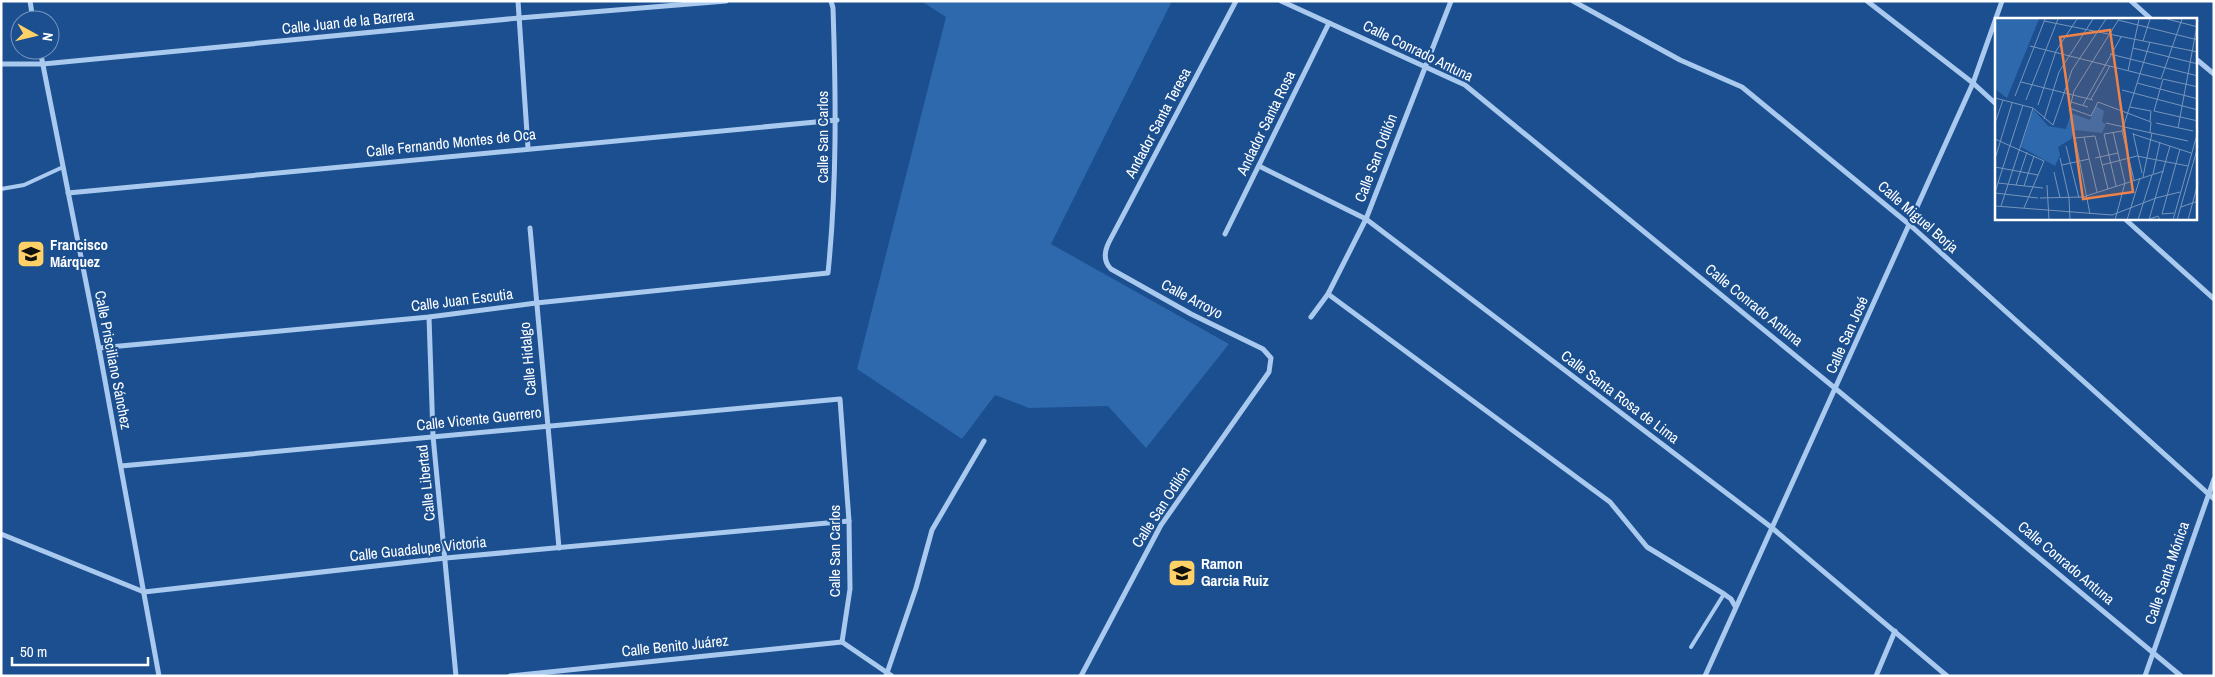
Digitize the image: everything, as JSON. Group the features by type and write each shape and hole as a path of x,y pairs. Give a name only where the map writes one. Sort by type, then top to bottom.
{"street":[{"path":"518,1 528,148"},
{"name":"Calle Juan de la Barrera","path":"1,64 43,64 519,18 726,1"},
{"name":"Calle San Carlos","path":"828,273 835,205 837,120 834,8 831,1"},
{"name":"Andador Santa Teresa","path":"1105,258 1109,242 1236,1"},
{"name":"Calle Conrado Antuna","path":"1281,1 1466,85 1836,389 2180,676"},
{"name":"Calle San Odilón","path":"1311,317 1328,294 1366,219 1451,1"},
{"name":"Calle Miguel Borja","path":"1573,1 1680,60 1742,87 1910,225 2214,499"},
{"path":"1867,1 1974,83 1995,103"},
{"name":"Calle San José","path":"1996,18 2002,1"},
{"path":"2131,1 2150,18"},
{"name":"Calle San José","path":"1705,676 1735,606 1836,389 1974,83 1995,22"},
{"name":"Andador Santa Rosa","path":"1225,234 1328,23"},
{"name":"Calle Prisciliano Sánchez","path":"42,60 99,348 158,676"},
{"path":"2198,61 2214,74"},
{"name":"Calle Fernando Montes de Oca","path":"68,193 837,120"},
{"name":"Calle Santa Rosa de Lima","path":"1259,166 1366,219 1771,527 1947,676"},
{"path":"2126,220 2214,299"},
{"name":"Calle Hidalgo","path":"530,228 559,548"},
{"name":"Calle Arroyo","path":"1105,258 1107,265 1111,269 1191,314 1264,349 1271,358"},
{"name":"Calle Juan Escutia","path":"99,348 428,317 536,303 828,273"},
{"path":"1328,294 1610,502 1647,547 1724,594 1731,599 1735,606"},
{"name":"Calle Libertad","path":"428,317 433,436 456,676"},
{"name":"Calle San Odilón","path":"1081,676 1161,525 1269,372 1271,358"},
{"name":"Calle San Carlos","path":"840,399 849,520 850,589 842,642"},
{"name":"Calle Vicente Guerrero","path":"120,466 840,399"},
{"path":"842,642 889,675 932,530 984,441"},
{"name":"Calle Santa Mónica","path":"2144,676 2214,479"},
{"name":"Calle Guadalupe Victoria","path":"1,534 144,592 446,558 849,520"},
{"path":"1876,676 1895,631"},
{"name":"Calle Benito Juárez","path":"510,676 842,642"}],"lane":[{"path":"1,189 24,185 63,167"},
{"path":"1691,647 1724,594"}],"shaded area":[{"path":"921,1 1172,1 1051,244 1229,344 1146,448 1108,406 1029,408 995,395 962,439 857,369 946,17"}],"place":[{"name":"Francisco Márquez","path":"31,254"},
{"name":"Ramon Garcia Ruiz","path":"1182,573"}]}
